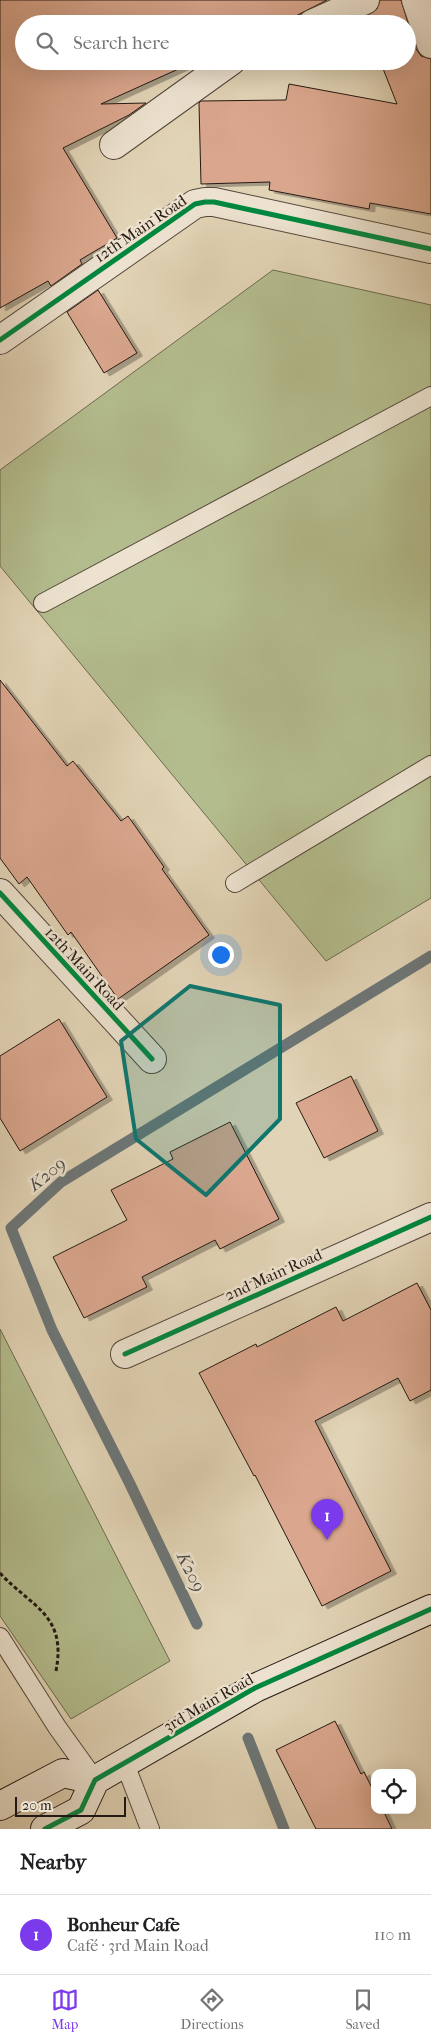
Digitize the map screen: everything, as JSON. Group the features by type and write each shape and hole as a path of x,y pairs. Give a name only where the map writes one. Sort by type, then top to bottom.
{"street":[{"path":"332,15 365,0"},
{"path":"416,0 431,44"},
{"path":"114,145 218,70"},
{"name":"12th Main Road","path":"0,340 195,204 214,202 431,249"},
{"name":"12th Main Road","path":"0,893 152,1059"},
{"name":"2nd Main Road","path":"125,1354 431,1217"},
{"name":"3rd Main Road","path":"95,1780 255,1688 431,1610"},
{"path":"2,1800 63,1773 95,1780 82,1810 45,1829"}],"lane":[{"path":"43,602 431,396"},
{"path":"235,884 431,765"},
{"path":"0,1637 95,1780"},
{"path":"125,1764 150,1829"}],"path":[{"path":"0,1573 40,1608 49,1619 59,1644 56,1673 49,1687 39,1698"}],"highlighted area":[{"path":"190,986 280,1005 280,1119 206,1195 136,1139 121,1041"}],"green space":[{"path":"273,270 431,305 431,898 326,961 0,566 0,470"},
{"path":"0,1329 170,1661 71,1719 0,1616"}],"building":[{"path":"0,0 327,0 298,15 15,15 15,70 176,70 101,104 146,103 129,115 63,148 117,238 80,260 82,264 51,286 48,281 0,308"},
{"path":"380,0 401,0 406,15 367,15 377,9"},
{"path":"416,49 421,56 431,59 431,214 370,203 369,209 269,190 270,182 201,184 199,103 201,101 286,100 289,84 397,104 384,70 416,70"},
{"path":"98,290 137,353 104,373 67,312"},
{"path":"0,680 67,766 73,761 121,821 128,816 164,867 162,869 209,935 118,999 71,932 68,935 27,877 19,884 0,858"},
{"path":"59,1019 107,1097 20,1151 0,1118 0,1056"},
{"path":"351,1076 378,1131 324,1158 296,1103"},
{"path":"230,1122 279,1219 220,1249 215,1240 142,1277 147,1287 84,1318 53,1257 127,1220 111,1190 173,1159 170,1152"},
{"path":"417,1283 431,1310 431,1390 410,1401 398,1378 315,1421 391,1571 322,1606 255,1475 199,1373 256,1344 257,1347 336,1307 343,1321"},
{"path":"335,1721 361,1774 364,1772 371,1786 371,1814 385,1814 392,1829 316,1829 276,1750"}],"waterway":[{"name":"K209","path":"197,1624 129,1482 52,1330 11,1228 61,1182 431,956"},
{"name":"K209","path":"248,1738 284,1829"}],"cycle path":[{"path":"0,340 195,204 214,202 431,249"},
{"path":"0,893 152,1059"},
{"path":"125,1354 431,1217"},
{"path":"45,1829 81,1810 95,1780 255,1688 431,1609"}],"place":[{"name":"Bonheur Cafe","path":"327,1540"}]}
